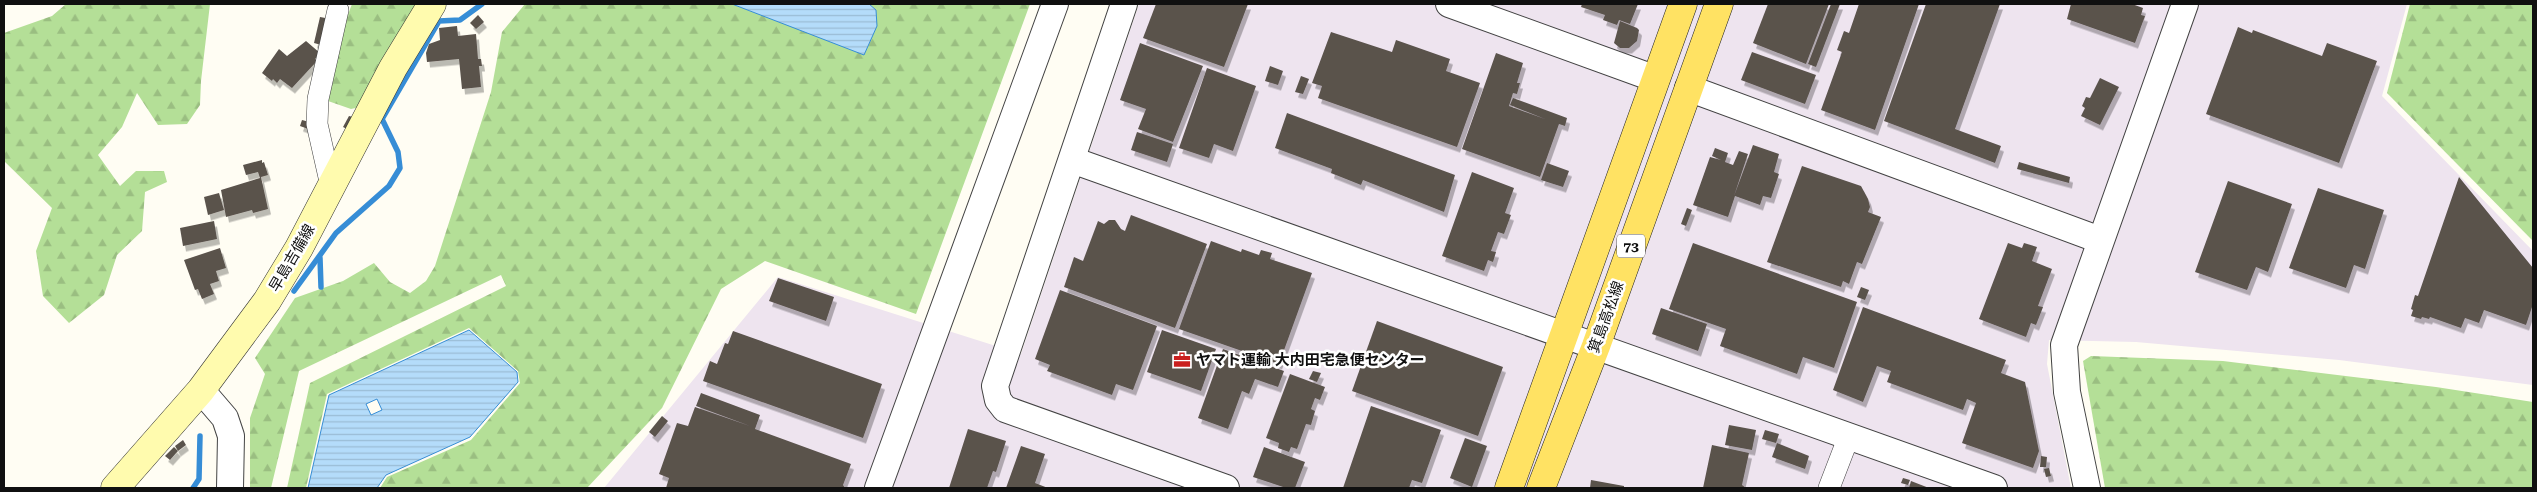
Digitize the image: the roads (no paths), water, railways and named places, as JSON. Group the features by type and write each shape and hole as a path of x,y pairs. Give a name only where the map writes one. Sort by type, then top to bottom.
{"main road":[{"name":"早島吉備線","path":"115,488 201,390 267,301 299,248 393,68 432,4"},
{"name":"73","path":"1509,488 1683,4"},
{"name":"箕島高松線","path":"1541,488 1596,346 1719,4"}],"street":[{"path":"878,488 1055,4"},
{"path":"1124,4 995,386 998,400 1005,409 1226,488"},
{"path":"1449,4 1656,79"},
{"path":"2087,488 2067,392 2064,345 2185,4"},
{"path":"331,186 316,124 318,99 338,10"},
{"path":"1688,88 2100,240"},
{"path":"1072,160 1994,488"},
{"path":"201,390 225,418 231,436 230,488"},
{"path":"1829,488 1849,436"}],"water":[{"path":"732,4 869,4 876,10 877,26 864,55"},
{"path":"469,330 517,372 518,382 470,437 386,475 377,488 308,488 329,395","holes":["377,399 382,410 371,415 366,404"]}],"waterway":[{"path":"294,291 336,233 389,186 400,168 398,152 382,119 439,21 460,20 482,4"},
{"path":"320,258 321,287"},
{"path":"193,488 199,479 200,436"}],"place":[{"name":"ヤマト運輸 大内田宅急便センター","path":"1182,360"}]}
